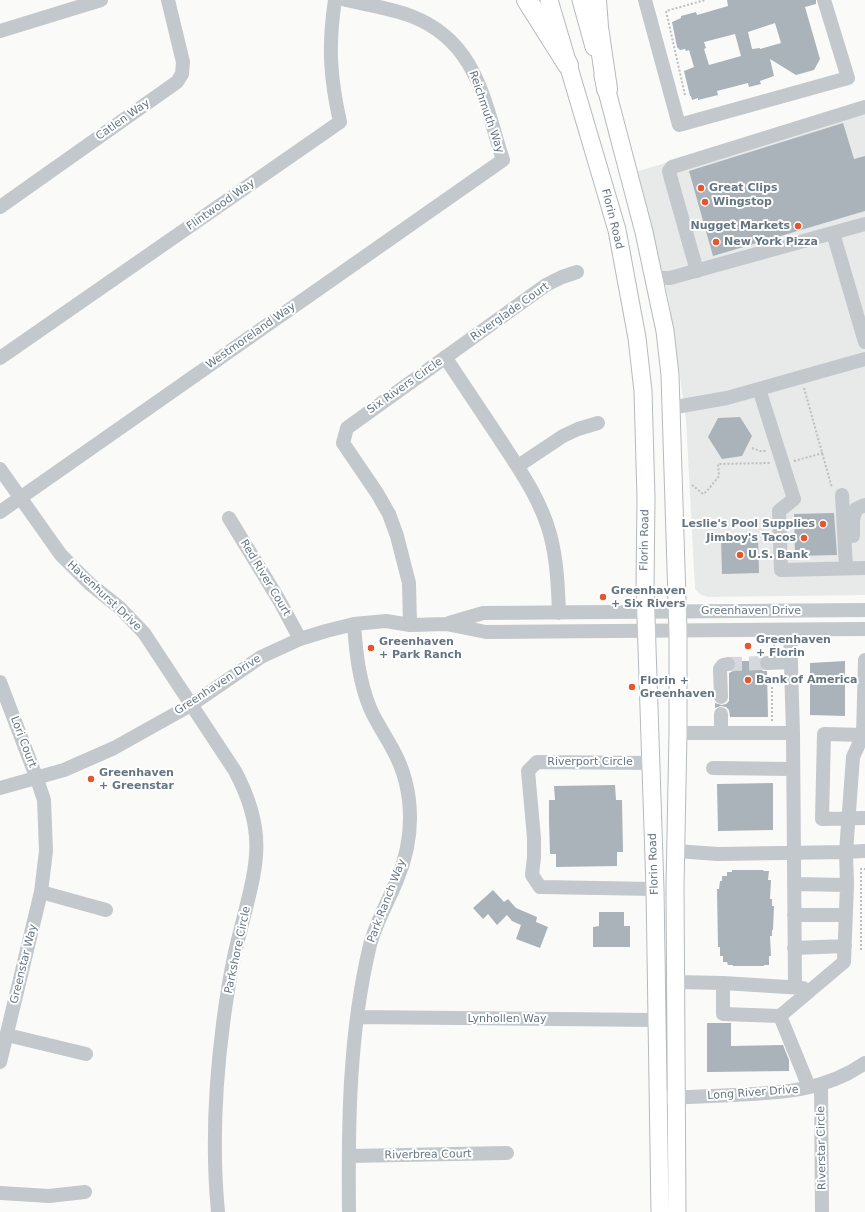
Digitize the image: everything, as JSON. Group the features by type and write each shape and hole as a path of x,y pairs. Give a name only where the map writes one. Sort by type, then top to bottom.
{"highway":[{"path":"527,0 568,65"},
{"path":"596,0 598,27 607,89"}],"main road":[{"name":"Florin Road","path":"549,0 617,230 637,338 643,390 645,443 646,632 655,889 660,1212"},
{"name":"Florin Road","path":"580,0 607,89 644,232 665,330 670,375 678,612 676,852 677,1212"}],"street":[{"path":"0,30 101,0"},
{"name":"Catlen Way","path":"0,207 177,82 182,74 182,62 168,0"},
{"name":"Flintwood Way","path":"0,358 340,122 331,77 331,25 335,0"},
{"name":"Reichmuth Way","path":"346,0 409,15 429,24 451,40 467,60 478,82 503,160"},
{"path":"645,0 679,125 848,78 824,0"},
{"path":"697,271 669,171 672,167 865,107"},
{"name":"Westmoreland Way","path":"0,512 503,160"},
{"path":"654,278 670,278 865,224"},
{"path":"834,233 865,342"},
{"name":"Riverglade Court","path":"445,357 546,285 577,272"},
{"name":"Six Rivers Circle","path":"410,625 409,583 397,536 389,514 378,492 343,442 347,428 445,357 518,466 542,510 555,557 559,613"},
{"path":"670,408 727,398 865,359"},
{"path":"759,389 794,499 779,511 781,570 855,568"},
{"path":"518,466 563,436 578,429 598,423"},
{"name":"Havenhurst Drive","path":"0,469 52,544 75,570 120,608 144,633 190,705"},
{"path":"838,493 855,568"},
{"path":"855,568 852,520 856,509 865,505"},
{"name":"Red River Court","path":"229,518 279,600 300,639"},
{"name":"Greenhaven Drive","path":"446,624 483,613 865,610"},
{"name":"Greenhaven Drive","path":"0,788 37,779 96,757 190,705 261,657 300,639 354,624 386,621 410,625 446,624 486,632 678,632 704,630 790,631 865,629"},
{"path":"842,630 865,623"},
{"name":"Park Ranch Way","path":"349,1212 349,1106 357,1017 370,944 381,911 396,882 404,862 409,840 410,819 408,793 401,769 393,750 375,718 365,692 359,670 354,624"},
{"path":"790,631 793,733 794,986"},
{"path":"723,983 723,1014 780,1016 844,962 848,819 854,757 864,735 865,660"},
{"path":"770,663 791,662"},
{"path":"721,697 720,669 723,665 728,664"},
{"name":"Lori Court","path":"0,682 37,779"},
{"name":"Parkshore Circle","path":"190,705 235,772 243,787 250,803 257,837 255,872 230,978 218,1070 216,1162 218,1212"},
{"path":"721,714 721,733"},
{"path":"678,733 793,733"},
{"path":"864,735 824,734 822,819 865,818"},
{"name":"Riverport Circle","path":"651,763 537,762 528,770 534,838 532,875 540,887 655,889"},
{"path":"713,768 793,769"},
{"name":"Greenstar Way","path":"0,1062 42,892 46,864 44,800 37,779"},
{"path":"676,852 718,854 865,851"},
{"path":"794,884 847,885"},
{"path":"42,892 106,910"},
{"path":"794,915 846,916"},
{"path":"794,948 845,946"},
{"path":"676,982 794,986 811,989"},
{"path":"780,1016 815,1086"},
{"name":"Lynhollen Way","path":"357,1017 656,1020"},
{"path":"7,1035 86,1054"},
{"name":"Long River Drive","path":"659,1098 778,1093 815,1086 840,1077 865,1063"},
{"name":"Riverstar Circle","path":"815,1086 822,1212"},
{"name":"Riverbrea Court","path":"349,1156 507,1153"},
{"path":"0,1193 49,1196 85,1192"}],"path":[{"path":"685,96 666,11 705,0"},
{"path":"803,386 822,453 838,493"},
{"path":"752,448 760,451 767,450"},
{"path":"692,485 702,494 707,491 719,476 718,464 787,464 822,453"},
{"path":"772,728 770,663 774,657 774,644"},
{"path":"861,950 861,869 865,869"}],"shaded area":[{"path":"865,105 865,595 707,597 701,595 695,589 686,420 669,300 638,171"}],"building":[{"path":"727,0 816,0 816,4 805,7 820,59 814,70 796,75 770,59 774,76 760,81 761,84 749,87 748,83 717,91 718,95 692,100 684,71 694,67 689,50 680,50 677,47 672,22 681,18 681,16 696,12 697,15 728,6","holes":["775,23 781,43 760,49 752,49 748,32","735,34 741,56 709,65 704,49 706,48 704,42"]},
{"path":"843,123 854,159 865,156 865,211 713,256 689,171"},
{"path":"740,417 752,436 742,456 722,459 708,437 718,418"},
{"path":"834,513 837,555 795,556 794,514"},
{"name":"U.S. Bank","path":"758,536 759,573 722,574 721,537"},
{"name":"Bank of America","path":"736,661 759,661 760,668 763,671 767,671 768,717 730,717 729,710 726,707 721,706 715,708 715,703 722,705 729,701 729,673 736,667"},
{"path":"845,661 845,716 810,715 810,663"},
{"path":"773,783 773,830 718,831 717,784"},
{"path":"615,785 616,800 622,800 623,852 617,852 617,866 556,867 556,854 550,854 549,820 549,800 555,800 554,786"},
{"path":"732,870 769,871 768,880 771,880 770,899 772,899 772,906 774,906 773,930 772,936 770,936 771,956 769,956 769,965 733,966 728,965 727,962 723,962 723,956 720,956 720,947 718,947 717,889 719,889 722,876 727,876 727,872 732,872"},
{"path":"493,890 504,902 508,899 516,908 537,917 536,922 548,927 540,948 516,939 521,925 512,921 507,915 497,925 488,914 483,919 473,908"},
{"path":"599,912 624,912 624,926 630,926 630,947 593,947 593,927 599,926"},
{"path":"707,1023 731,1023 731,1046 783,1045 789,1060 789,1071 707,1072"}],"tunnel":[{"path":"728,664 767,663"}],"place":[{"name":"Great Clips","path":"701,188"},
{"name":"Wingstop","path":"705,202"},
{"name":"Nugget Markets","path":"798,226"},
{"name":"New York Pizza","path":"716,242"},
{"name":"Leslie's Pool Supplies","path":"823,524"},
{"name":"Jimboy's Tacos","path":"804,538"},
{"name":"U.S. Bank","path":"740,555"},
{"name":"Greenhaven + Six Rivers","path":"603,597"},
{"name":"Greenhaven + Florin","path":"748,646"},
{"name":"Greenhaven + Park Ranch","path":"371,648"},
{"name":"Bank of America","path":"748,680"},
{"name":"Florin + Greenhaven","path":"632,687"},
{"name":"Greenhaven + Greenstar","path":"91,779"}]}
